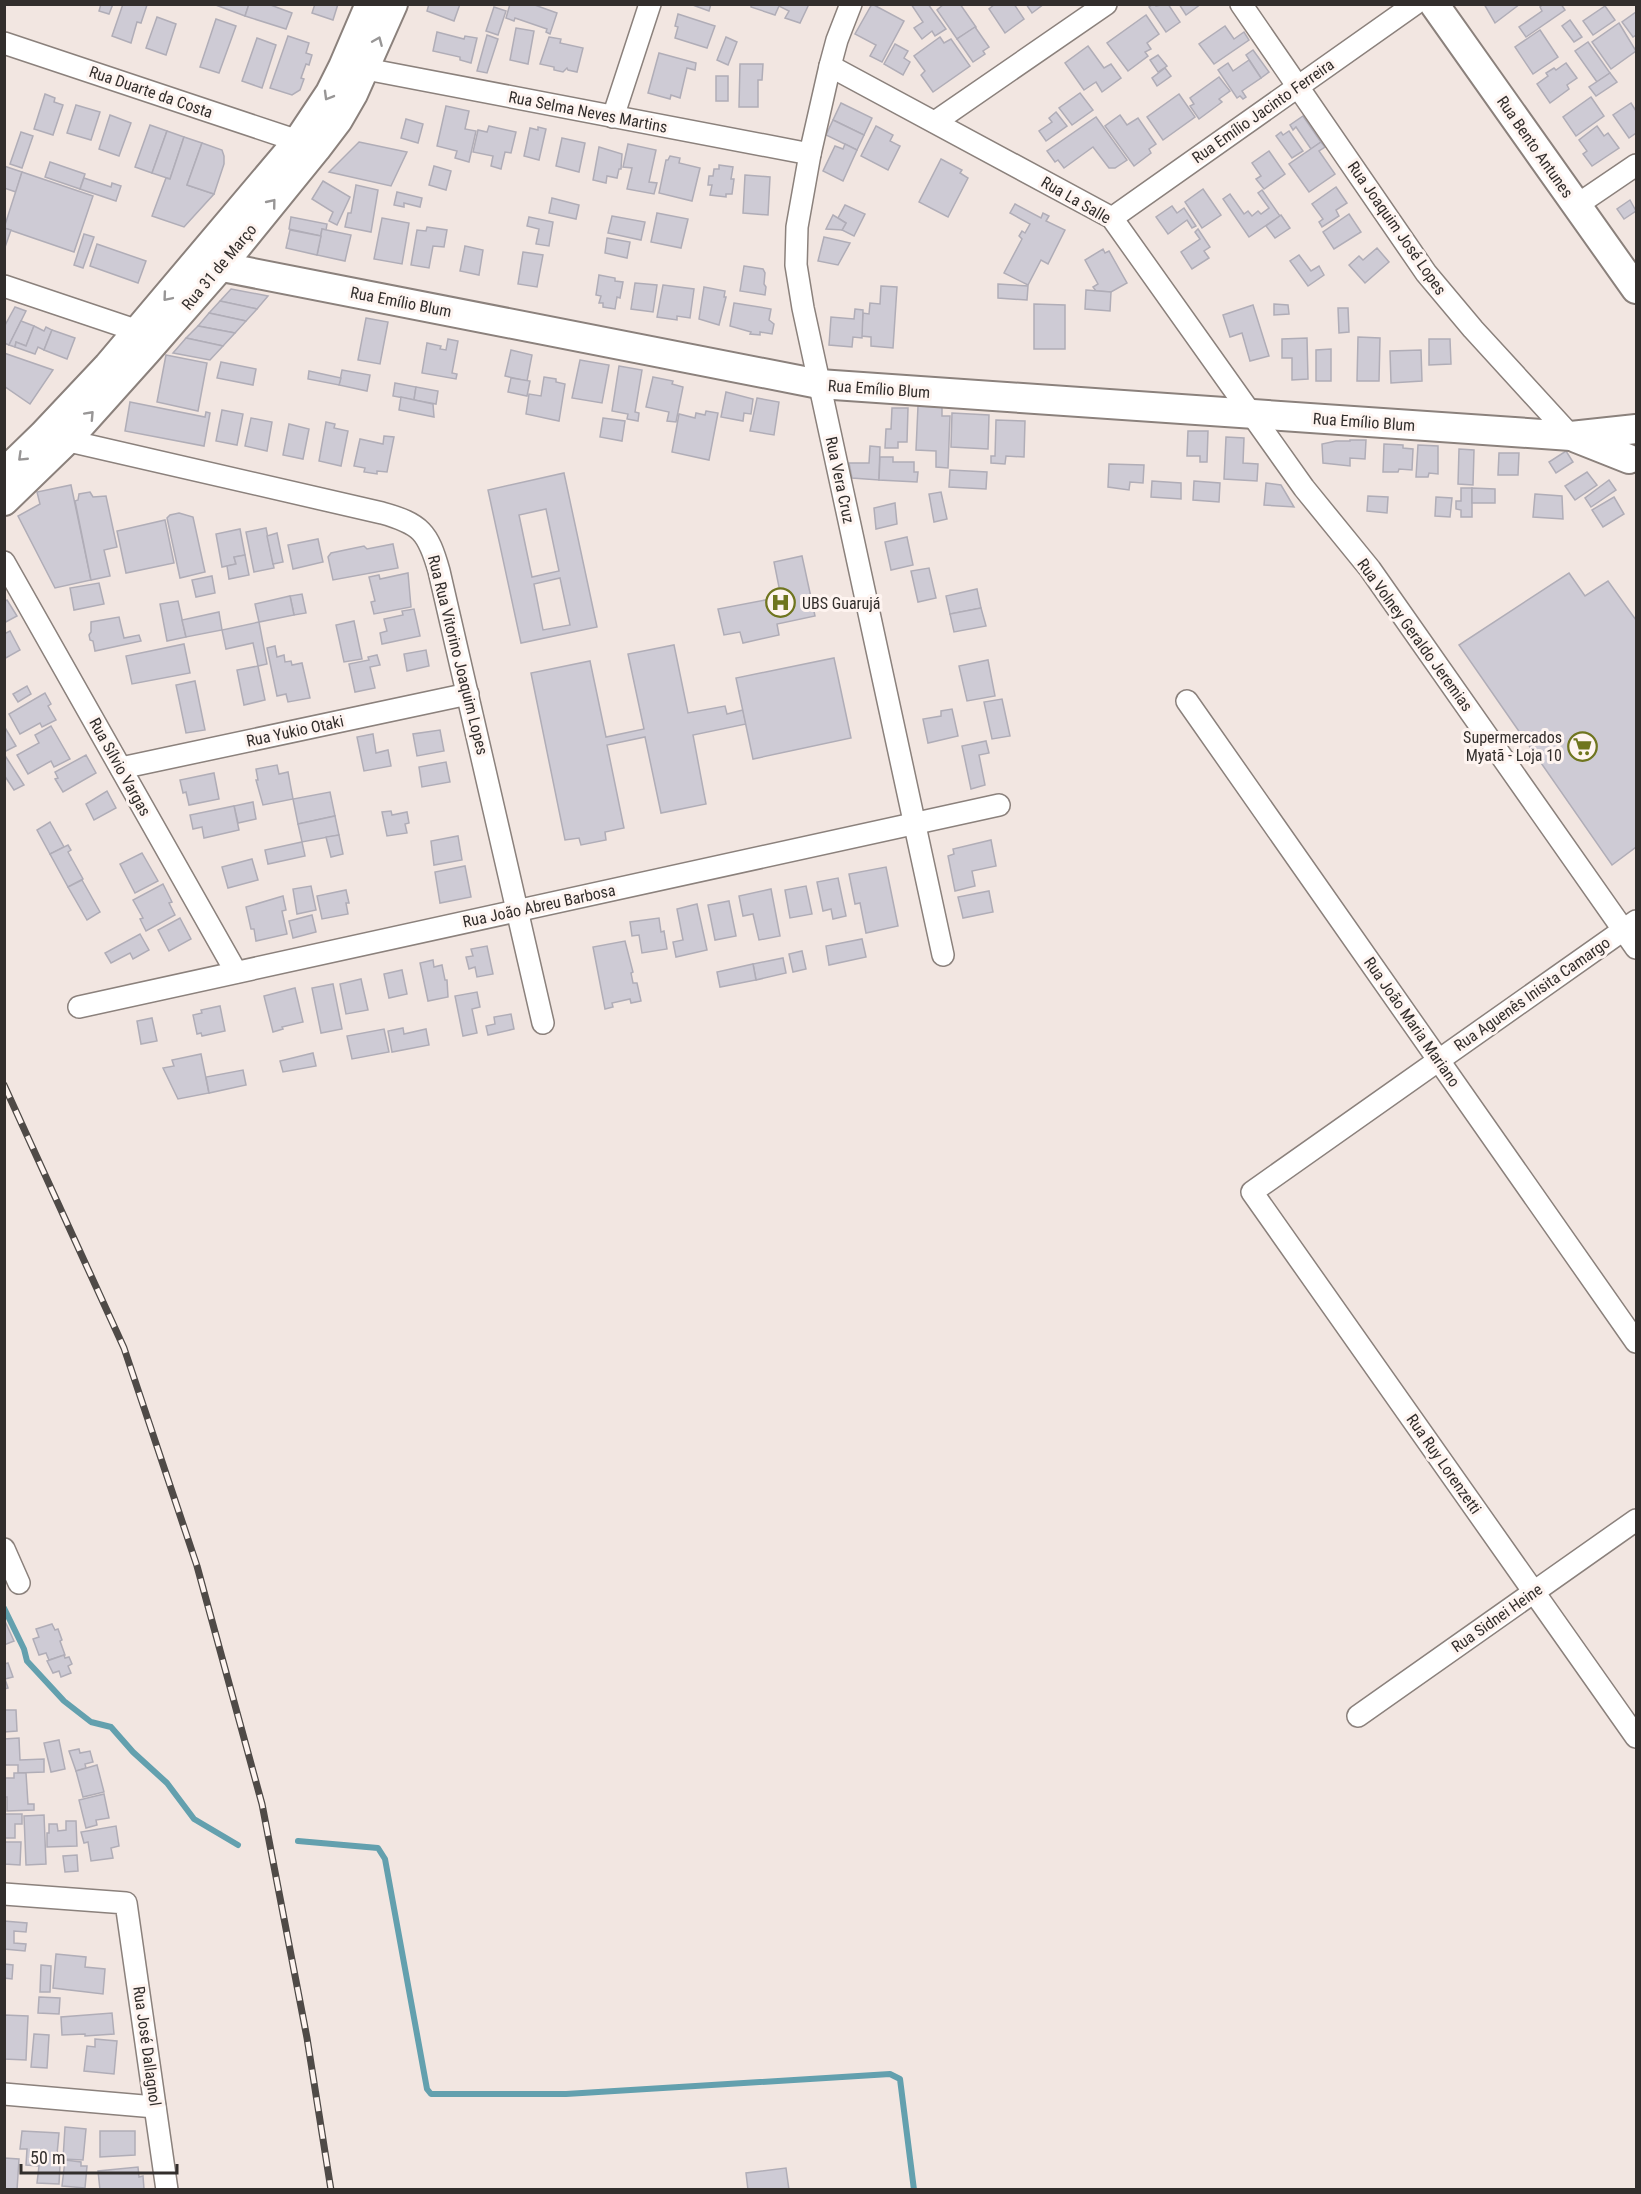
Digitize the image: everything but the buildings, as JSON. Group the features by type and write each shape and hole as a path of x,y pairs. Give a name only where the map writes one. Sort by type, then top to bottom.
{"main road":[{"name":"Rua 31 de Março","path":"4,501 138,332 209,264 314,119 334,84 370,4"},
{"name":"Rua 31 de Março","path":"4,473 55,437 338,120 366,69 393,4"},
{"name":"Rua Bento Antunes","path":"1434,4 1636,289"},
{"name":"Rua Emílio Blum","path":"209,264 819,384 1571,436 1635,448"}],"street":[{"path":"613,117 650,4"},
{"name":"Rua Vera Cruz","path":"851,4 837,40 810,154 797,227 796,265 819,384 943,955"},
{"path":"935,122 1106,4"},
{"name":"Rua Joaquim José Lopes","path":"1241,4 1426,273 1473,329 1571,436"},
{"name":"Rua Emílio Jacinto Ferreira","path":"1112,218 1414,4"},
{"name":"Rua Duarte da Costa","path":"4,43 298,141"},
{"name":"Rua La Salle","path":"830,66 1112,218 1251,414"},
{"name":"Rua Selma Neves Martins","path":"366,69 810,154"},
{"path":"1577,205 1636,165"},
{"path":"4,286 138,332"},
{"name":"Rua Volney Geraldo Jeremias","path":"1251,414 1318,506 1370,569 1630,925 1636,948"},
{"name":"Rua Rua Vitorino Joaquim Lopes","path":"55,437 405,519 422,531 433,548 543,1023"},
{"name":"Rua Sílvio Vargas","path":"4,562 236,972"},
{"name":"Rua Yukio Otaki","path":"121,768 468,694"},
{"name":"Rua João Maria Mariano","path":"1187,701 1636,1342"},
{"name":"Rua João Abreu Barbosa","path":"79,1007 999,805"},
{"name":"Rua Aguenês Inisita Camargo","path":"1252,1192 1630,925"},
{"name":"Rua Ruy Lorenzetti","path":"1252,1192 1636,1737"},
{"name":"Rua Sidnei Heine","path":"1358,1716 1636,1520"},
{"path":"4,1549 19,1583"},
{"name":"Rua José Dallagnol","path":"4,1894 126,1903 167,2190"},
{"path":"4,2094 155,2107"}],"waterway":[{"path":"4,1608 24,1649 27,1661 64,1701 91,1722 111,1727 133,1752 167,1783 194,1819 238,1845"},
{"path":"298,1841 378,1848 385,1859 427,2089 431,2094 566,2094 890,2074 900,2079 914,2190"}],"railway":[{"path":"4,1085 124,1348 197,1566 262,1804 307,2038 331,2190"}],"place":[{"name":"UBS Guarujá","path":"781,603"},
{"name":"Supermercados Myatã - Loja 10","path":"1583,746"}]}
